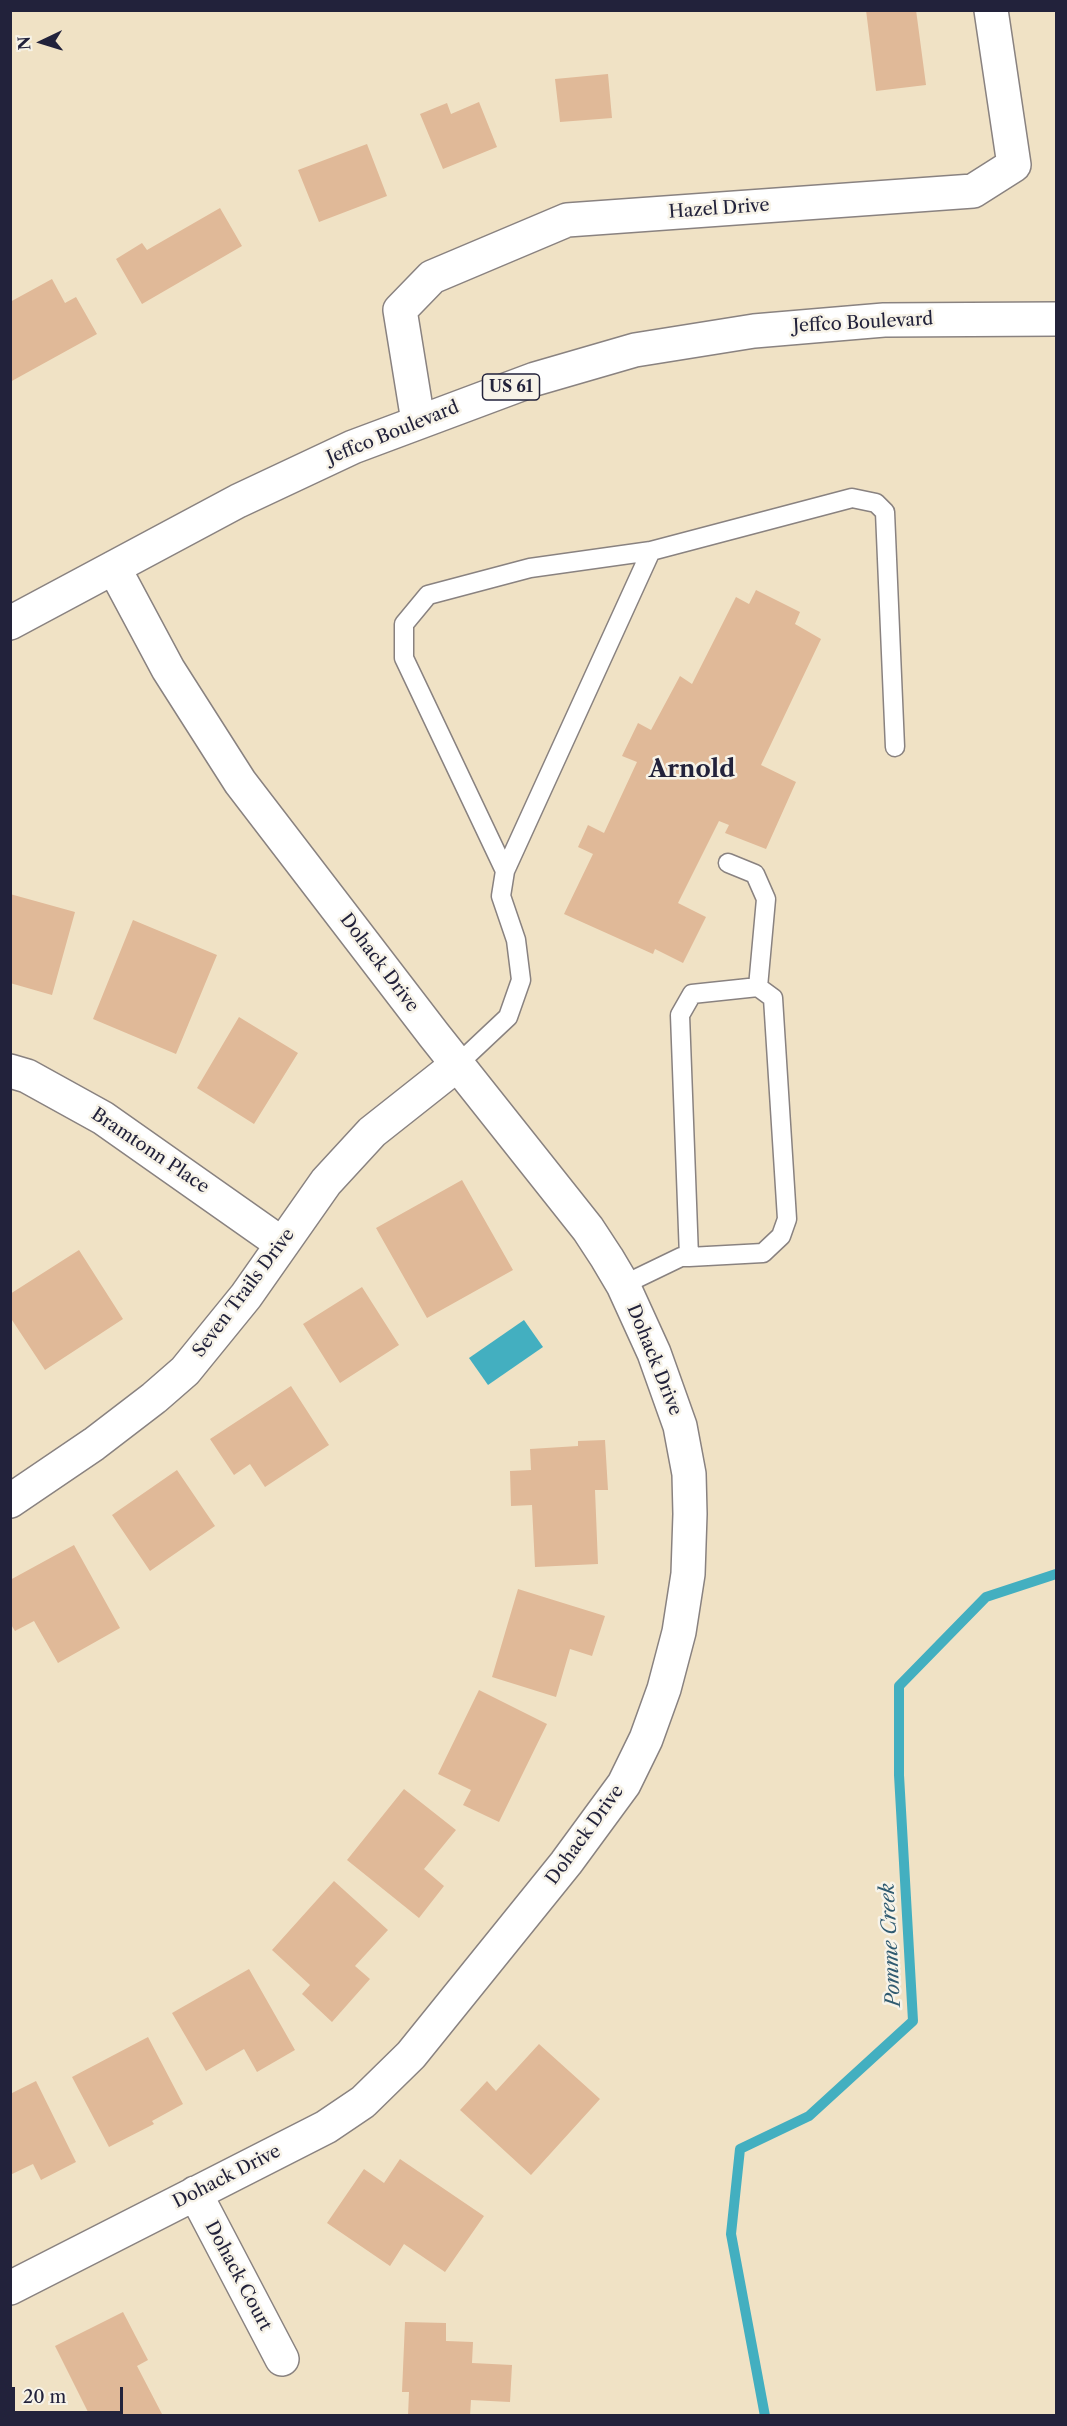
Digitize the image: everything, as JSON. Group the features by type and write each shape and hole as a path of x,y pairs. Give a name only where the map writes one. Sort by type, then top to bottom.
{"street":[{"name":"Hazel Drive","path":"418,421 400,310 432,277 567,220 973,191 1014,165 991,10"},
{"name":"Jeffco Boulevard","path":"10,623 238,501 353,447 535,379 635,350 754,330 884,320 1056,319"},
{"name":"Dohack Drive","path":"10,2288 326,2127 363,2102 411,2055 600,1820 624,1784 646,1739 664,1689 680,1632 688,1574 689,1474 680,1426 669,1391 623,1285 588,1229 240,782 168,669 114,568"},
{"name":"Seven Trails Drive","path":"10,1501 94,1444 185,1371 246,1296 326,1182 372,1132 458,1064"},
{"name":"Bramtonn Place","path":"10,1071 27,1076 103,1118 282,1244"},
{"name":"Dohack Court","path":"195,2193 282,2359"}],"lane":[{"path":"505,872 404,658 404,624 428,595 530,568 651,551 852,498 876,503 885,512 895,747"},
{"path":"458,1064 508,1017 521,980 516,940 501,896 505,872 651,551"},
{"path":"728,863 755,874 766,899 758,987"},
{"path":"623,1285 681,1257 689,1257 763,1253 781,1236 788,1219 773,998 758,987 692,994 680,1015 689,1257"}],"water":[{"path":"524,1320 543,1347 488,1385 469,1358"}],"building":[{"path":"866,10 916,10 926,85 876,91"},
{"path":"608,74 612,118 560,122 555,79"},
{"path":"479,102 497,147 443,169 420,114 447,103 451,114"},
{"path":"367,144 387,196 319,222 298,170"},
{"path":"220,208 242,246 142,304 116,259 142,243 147,250"},
{"path":"52,279 65,303 76,297 97,334 10,382 10,302"},
{"path":"756,590 800,612 795,624 821,639 761,765 796,782 766,849 725,833 729,825 719,821 678,903 706,917 683,963 655,949 653,954 564,914 593,854 578,847 588,825 604,833 637,762 622,756 638,723 651,730 680,676 692,684 736,597 749,604"},
{"path":"10,894 75,912 52,995 10,983"},
{"path":"133,920 217,955 176,1054 93,1019"},
{"path":"239,1017 298,1053 254,1124 197,1088"},
{"path":"462,1180 513,1270 427,1318 376,1228"},
{"path":"79,1250 123,1319 45,1370 10,1317 10,1294"},
{"path":"362,1287 399,1345 340,1383 303,1324"},
{"path":"291,1386 329,1445 265,1487 250,1464 234,1475 210,1439"},
{"path":"605,1440 608,1490 595,1490 598,1564 535,1567 532,1505 511,1506 510,1471 531,1470 530,1449 578,1446 578,1441"},
{"path":"177,1470 215,1526 150,1571 112,1515"},
{"path":"74,1545 120,1628 58,1663 34,1621 15,1631 10,1623 10,1580"},
{"path":"518,1589 605,1616 592,1656 570,1649 556,1697 492,1677"},
{"path":"479,1690 547,1724 499,1822 463,1805 471,1790 438,1774"},
{"path":"404,1789 456,1830 424,1869 444,1886 419,1918 347,1860"},
{"path":"334,1881 388,1930 355,1966 370,1979 332,2022 302,1994 310,1985 272,1950"},
{"path":"249,1969 295,2050 257,2072 244,2049 206,2071 172,2013"},
{"path":"148,2037 183,2104 152,2121 154,2124 109,2147 72,2077"},
{"path":"539,2044 600,2099 531,2175 460,2110 487,2081 496,2091"},
{"path":"36,2081 76,2162 41,2180 33,2164 10,2175 10,2094"},
{"path":"400,2159 484,2216 445,2272 404,2244 390,2266 327,2223 364,2169 384,2183"},
{"path":"123,2312 148,2360 137,2366 162,2414 158,2416 90,2416 55,2346"},
{"path":"405,2322 446,2323 446,2341 473,2342 472,2363 512,2365 510,2402 471,2400 470,2416 408,2416 409,2392 402,2392"}],"waterway":[{"name":"Pomme Creek","path":"765,2416 731,2234 740,2149 809,2116 913,2021 899,1775 899,1686 986,1597 1056,1574"}],"district":[{"name":"Arnold","path":"692,770"}]}
